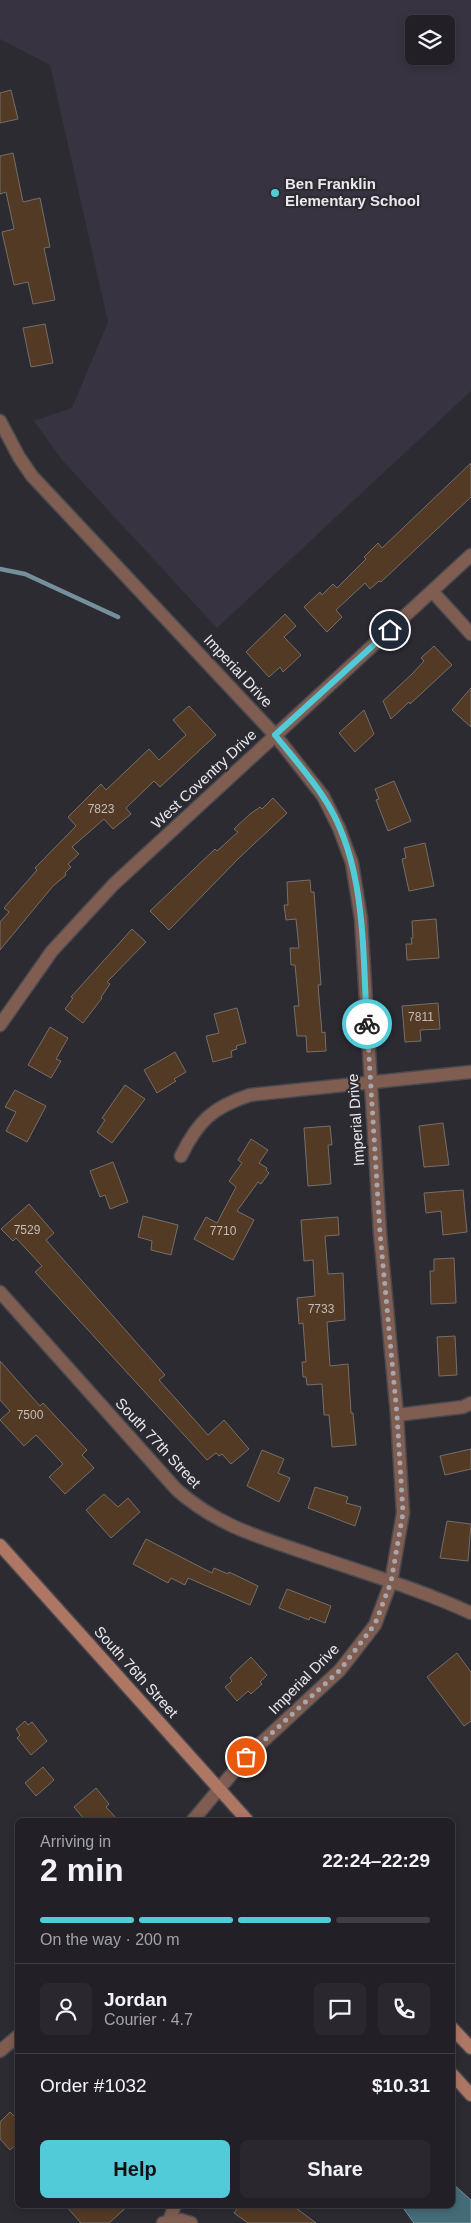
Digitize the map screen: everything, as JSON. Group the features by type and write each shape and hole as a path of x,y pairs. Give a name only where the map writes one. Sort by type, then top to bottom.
{"main road":[{"name":"South 76th Street","path":"0,1545 245,1818"},
{"path":"455,2031 471,2048"},
{"path":"455,2077 471,2096"}],"street":[{"name":"Imperial Drive","path":"0,421 19,457 32,476 275,735 323,796 339,828 352,863 360,919 380,1233 397,1415 403,1513 391,1582 375,1624 340,1670 246,1757 196,1818"},
{"name":"West Coventry Drive","path":"0,1025 46,958 114,884 471,554"},
{"path":"432,591 471,634"},
{"path":"181,1156 192,1134 206,1118 233,1100 250,1095 471,1072"},
{"name":"South 77th Street","path":"0,1292 177,1490 198,1508 225,1524 252,1535 391,1582 471,1613"},
{"path":"397,1415 463,1407 471,1403"},
{"path":"0,2051 15,2038"},
{"path":"166,2222 173,2208"},
{"path":"166,2222 181,2220 191,2223"}],"shaded area":[{"name":"Ben Franklin Elementary School","path":"0,0 471,0 471,391 217,628 62,460 34,421 72,408 108,322 50,65 0,39"}],"water":[{"path":"455,2186 471,2200 471,2223 414,2223 403,2208 455,2208"}],"building":[{"path":"11,90 18,119 0,123 0,93"},
{"path":"13,153 23,202 40,198 50,247 44,248 55,300 33,304 28,282 14,285 2,232 14,229 6,192 0,194 0,156"},
{"path":"45,324 53,363 31,367 23,328"},
{"path":"471,463 471,497 381,582 379,581 370,589 365,583 336,610 342,617 327,632 304,607 320,592 322,595 333,584 337,588 366,559 364,557 378,543 382,548"},
{"path":"285,614 296,626 284,637 301,655 283,672 280,667 269,677 246,652"},
{"path":"434,646 452,665 391,719 383,701 412,674 424,661 421,658"},
{"path":"471,688 471,727 452,710"},
{"path":"189,706 216,735 160,787 154,781 126,808 131,814 113,829 104,819 72,847 79,854 68,864 71,867 65,873 66,875 53,886 0,950 0,922 9,912 4,908 37,870 35,868 76,826 68,817 101,784 106,790 149,749 159,760 186,735 173,720"},
{"path":"364,710 374,734 355,752 339,733"},
{"path":"394,781 411,821 388,831 376,800 379,799 375,789"},
{"path":"273,798 287,813 239,858 169,930 150,911 215,849 217,851 238,832 234,829 250,814 260,807 262,809"},
{"path":"425,843 434,886 409,891 402,859 406,858 404,848"},
{"path":"310,880 311,892 314,892 321,985 318,985 322,1033 325,1032 326,1051 307,1052 306,1036 297,1036 294,1006 299,1006 295,965 291,965 290,948 299,948 296,919 286,920 284,905 288,905 287,882"},
{"path":"436,919 439,958 407,960 406,944 412,944 411,938 413,938 412,921"},
{"path":"132,929 146,942 107,982 110,984 102,998 83,1023 65,1009 73,998 71,997"},
{"path":"438,1003 440,1029 420,1030 421,1041 405,1042 402,1006"},
{"path":"237,1008 246,1043 236,1046 237,1049 231,1051 232,1057 213,1062 206,1036 219,1033 214,1014"},
{"path":"50,1027 68,1038 56,1059 61,1061 51,1078 28,1065"},
{"path":"175,1052 186,1072 157,1093 144,1070"},
{"path":"125,1085 145,1099 112,1143 97,1132 105,1120 102,1118"},
{"path":"15,1090 46,1106 27,1142 6,1131 16,1112 5,1107"},
{"path":"443,1123 449,1165 424,1167 419,1126"},
{"path":"330,1126 332,1145 328,1145 331,1184 308,1186 304,1128"},
{"path":"251,1139 268,1150 259,1163 267,1168 266,1170 269,1173 261,1184 258,1182 237,1211 254,1220 233,1260 194,1239 206,1217 217,1223 236,1187 229,1181 242,1163 238,1160"},
{"path":"113,1162 128,1202 110,1209 105,1195 100,1197 90,1171"},
{"path":"463,1190 467,1232 443,1235 441,1211 426,1213 424,1193"},
{"path":"29,1204 54,1233 46,1240 165,1375 159,1380 208,1435 224,1420 249,1449 231,1464 222,1454 219,1456 216,1453 207,1460 35,1272 42,1266 16,1238 13,1241 1,1229"},
{"path":"143,1216 178,1225 171,1255 151,1250 152,1241 138,1237"},
{"path":"338,1217 339,1235 325,1236 328,1274 343,1273 345,1320 327,1322 330,1366 348,1364 351,1413 353,1413 356,1445 332,1447 329,1415 324,1415 322,1384 307,1385 306,1377 303,1377 302,1362 306,1362 303,1323 299,1324 297,1298 315,1296 313,1260 304,1261 301,1220"},
{"path":"454,1258 456,1303 431,1304 430,1271 434,1271 434,1259"},
{"path":"455,1336 457,1375 439,1376 437,1337"},
{"path":"0,1361 40,1406 43,1403 87,1450 82,1455 94,1468 65,1494 49,1477 63,1464 36,1435 24,1446 0,1420 10,1411 0,1400"},
{"path":"471,1449 471,1469 445,1475 440,1456"},
{"path":"262,1450 284,1459 278,1473 290,1478 279,1502 247,1486"},
{"path":"315,1487 348,1497 346,1503 361,1507 355,1526 308,1508"},
{"path":"104,1494 118,1507 128,1498 140,1512 111,1538 86,1510"},
{"path":"447,1521 471,1524 468,1561 440,1558"},
{"path":"146,1539 212,1573 214,1568 228,1574 229,1572 258,1586 250,1605 188,1578 185,1585 171,1578 168,1583 133,1564"},
{"path":"287,1589 331,1606 325,1623 310,1617 309,1620 279,1608"},
{"path":"457,1653 471,1672 471,1721 464,1726 427,1677"},
{"path":"251,1657 267,1675 260,1682 262,1684 251,1694 248,1691 237,1701 225,1687 232,1681 230,1678 233,1674"},
{"path":"25,1721 28,1725 32,1722 47,1741 31,1755 17,1738 20,1735 16,1729"},
{"path":"43,1767 54,1780 36,1796 25,1783"},
{"path":"96,1788 109,1804 106,1807 116,1818 83,1818 74,1807"},
{"path":"10,2112 15,2117 15,2146 10,2150 0,2139 0,2122"},
{"path":"68,2208 126,2208 109,2223 81,2223"},
{"path":"238,2208 296,2208 316,2223 248,2223 234,2213"}],"waterway":[{"path":"0,569 25,574 118,617"}],"way so far":[{"path":"246,1757 340,1670 375,1624 391,1582 403,1513 397,1415 380,1233 367,1024"}],"place":[{"name":"Ben Franklin Elementary School","path":"275,193"}],"route":[{"path":"367,1024 360,919 352,863 339,828 323,796 275,735 390,630"}]}
